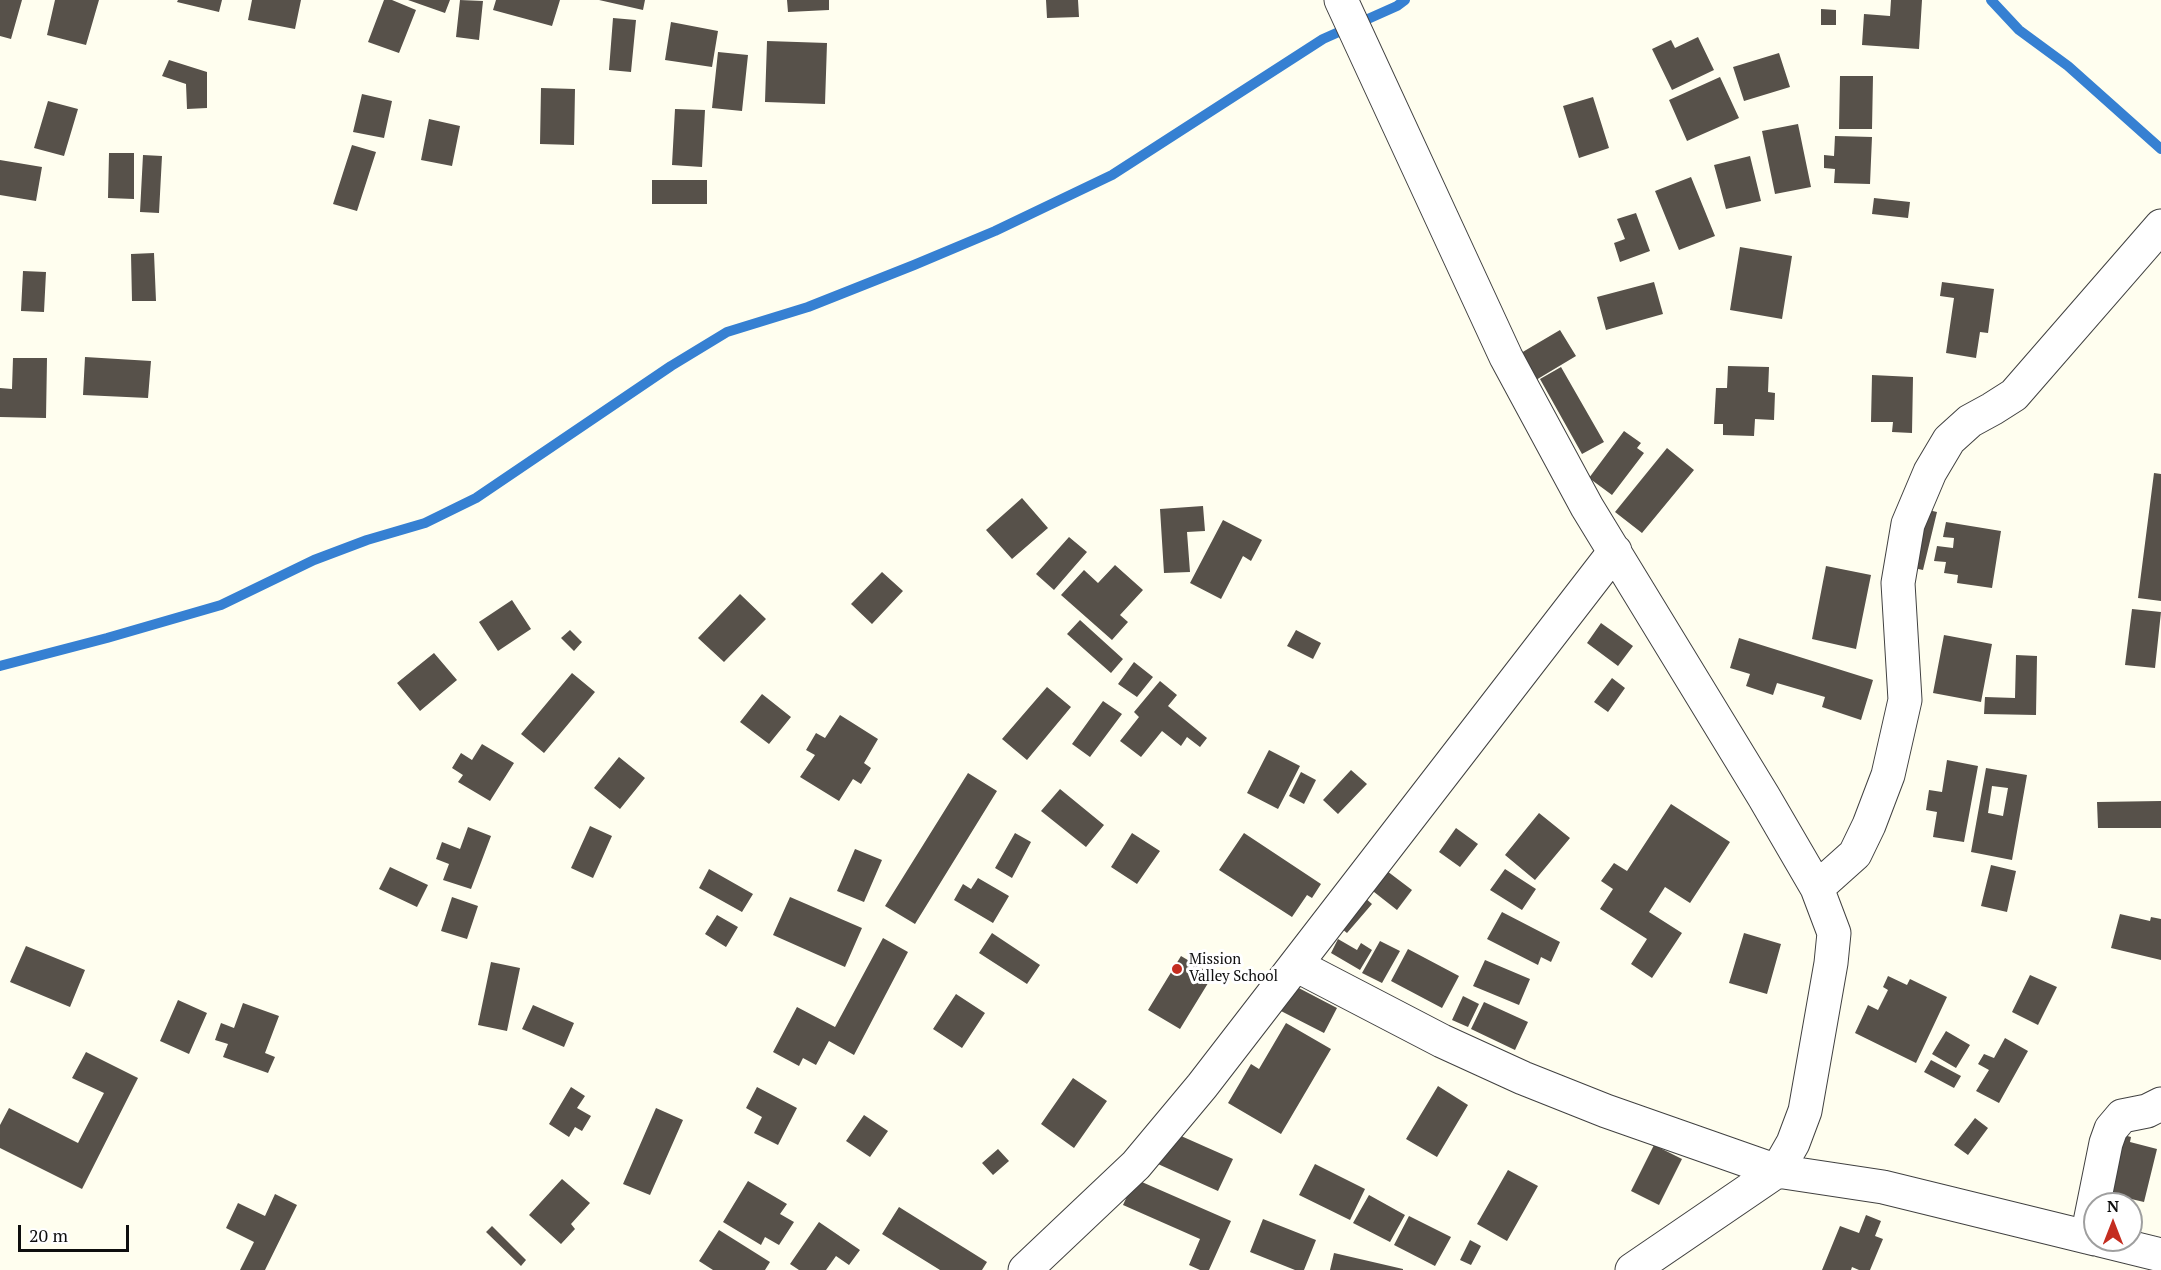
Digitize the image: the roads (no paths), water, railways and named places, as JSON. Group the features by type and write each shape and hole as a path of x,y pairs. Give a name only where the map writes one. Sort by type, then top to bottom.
{"street":[{"path":"1341,0 1506,357 1587,507 1817,888 1834,933 1806,1111 1793,1143 1777,1171 1632,1270"},
{"path":"1817,888 1854,854 1869,825 1888,775 1905,700 1898,583 1908,524 1930,472 1949,440 1970,421 2014,394 2161,226"},
{"path":"1025,1270 1136,1165 1202,1086 1615,551"},
{"path":"1296,965 1442,1041 1523,1078 1606,1111 1777,1171 1883,1187 2083,1236"},
{"path":"2100,1192 2106,1143 2111,1129 2122,1116 2147,1111 2161,1104"},
{"path":"2143,1251 2161,1255"}],"waterway":[{"path":"0,666 221,605 314,560 367,540 425,523 476,498 671,366 727,332 808,307 914,265 995,231 1112,175 1323,39 1397,6 1405,0"},
{"path":"1991,0 2019,30 2068,66 2161,149"}],"place":[{"name":"Mission Valley School","path":"1177,969"}]}
